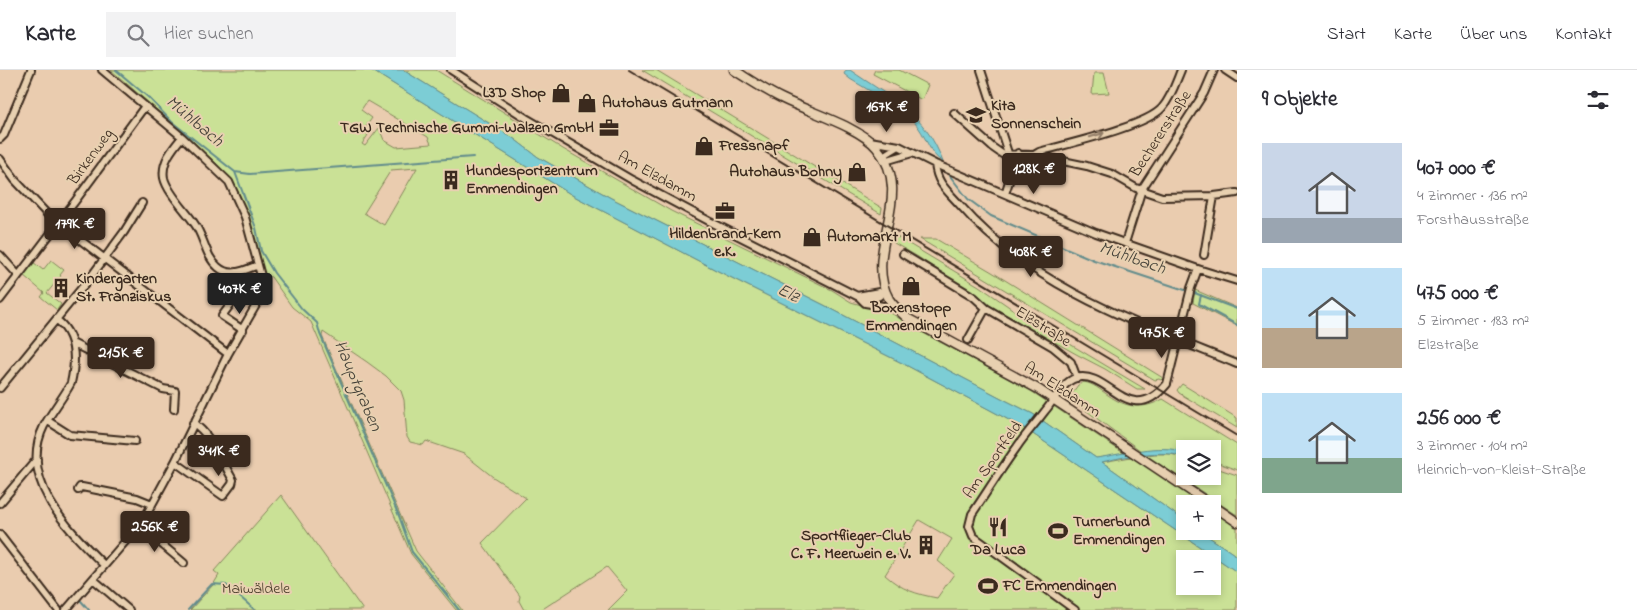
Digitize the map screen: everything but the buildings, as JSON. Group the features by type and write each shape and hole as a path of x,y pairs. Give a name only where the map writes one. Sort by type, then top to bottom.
{"main road":[{"path":"734,70 783,99 852,130 870,141"},
{"name":"Am Elzdamm","path":"870,141 885,161 892,180 892,211 885,237 881,264 885,291 896,308 915,324 1002,369 1054,399 1196,495"},
{"name":"Am Elzdamm","path":"1221,512 1237,522"}],"street":[{"path":"0,139 4,135 31,70"},
{"path":"66,610 140,526 175,462 228,354 259,300 262,286 261,276 244,217 229,182 182,137 102,70"},
{"name":"Am Elzdamm","path":"451,70 554,135 639,184 857,296 865,303 896,308"},
{"path":"981,70 1008,153"},
{"path":"1034,156 1039,152 1150,118 1166,103 1181,70"},
{"name":"Bechererstraße","path":"1125,243 1142,189 1204,93 1214,70"},
{"path":"1224,70 1237,78"},
{"name":"Birkenweg","path":"0,300 145,106"},
{"path":"954,113 1002,154 1018,153 1087,166 1112,174 1136,188 1162,197 1214,196 1237,193"},
{"path":"182,137 165,163 164,179 195,224 218,268 236,273 258,265"},
{"path":"870,141 899,146 935,164 1096,233 1237,281"},
{"path":"899,146 886,154 885,161 912,153"},
{"path":"1005,194 1018,153"},
{"path":"0,159 33,200 59,223 228,354"},
{"path":"935,164 938,180 993,240 1084,299 1113,313 1237,364"},
{"path":"1204,255 1214,196"},
{"path":"0,388 57,320 104,259 142,203"},
{"name":"Elzstraße","path":"903,254 974,297 986,308 1053,347 1071,362 1077,378"},
{"path":"0,255 18,275"},
{"path":"1054,399 1066,385 1077,378 1088,377 1129,400 1144,400 1160,392 1167,384 1191,288 1198,269"},
{"path":"857,296 885,291"},
{"path":"239,293 222,316 243,330"},
{"path":"968,340 986,308"},
{"path":"57,320 64,326 74,344 71,383 40,438 37,458 40,480 58,514 73,534 104,565"},
{"path":"74,344 163,389 175,391 174,409"},
{"name":"Am Sportfeld","path":"1054,399 1019,444 972,514 969,526 973,536 1075,610"},
{"path":"48,421 70,435 136,441"},
{"path":"175,462 224,496 232,484 233,480 206,435 200,427 193,423"},
{"path":"0,503 37,458"},
{"path":"78,490 80,487 137,498 152,504"},
{"path":"140,526 184,564"},
{"path":"0,535 58,610"},
{"path":"93,579 129,610"}],"green space":[{"path":"111,70 371,70 572,195 716,270 902,363 1024,428 1176,531 1176,540 1190,540 1204,550 1176,550 1176,595 1221,595 1221,561 1237,572 1237,610 608,610 627,591 607,567 541,610 524,610 519,601 520,596 482,543 526,498 493,477 464,454 426,441 423,445 410,442 407,437 404,400 401,391 386,376 323,332 322,336 416,551 462,610 456,610 411,554 311,322 292,307 271,277 264,275 252,230 233,183 215,162","holes":["367,101 428,137 431,144 396,147 384,140 379,128 365,146 362,144 368,135 363,131 372,118 361,110","417,168 384,225 364,213 391,170","919,520 952,539 938,561 954,574 937,598 909,591 885,575"]},
{"path":"403,70 436,70 563,149 671,211 832,290 851,302 888,311 914,328 1031,391 1125,454 1096,458 1033,414 824,305 611,198 538,157 513,138"},
{"path":"642,70 656,70 882,208 881,214"},
{"path":"875,70 899,70 928,85 922,100 873,74"},
{"path":"1094,73 1104,73 1109,93 1092,94"},
{"path":"894,235 979,286 1018,313 1145,389 1137,389 1105,369 986,304 970,291 894,243"},
{"path":"920,239 936,239 1163,378 1155,380"},
{"path":"51,260 64,270 47,293 61,304 57,310 41,297 44,293 23,275 33,262 43,270"},
{"path":"1195,290 1237,308 1237,326 1193,303"},
{"path":"1084,382 1094,385 1121,403 1128,405 1148,405 1163,399 1237,445 1237,470 1221,464 1221,440 1176,440 1176,450 1152,449 1141,451 1069,398 1078,385"},
{"path":"1182,384 1237,418 1237,428 1179,393 1177,390"},
{"path":"1146,455 1176,455 1176,475"},
{"path":"1131,457 1192,495 1176,495 1176,515 1102,462"},
{"path":"1221,470 1237,475 1237,515 1221,504 1221,495 1207,495 1192,485 1221,485"},
{"name":"Maiwäldele","path":"281,495 363,610 190,610 213,585 219,575 214,571"},
{"path":"1221,514 1237,525 1237,556 1213,540 1221,540"}],"water":[{"name":"Elz","path":"371,70 403,70 513,138 538,157 611,198 824,305 1033,414 1096,458 1141,450 1176,450 1176,455 1155,453 1102,462 1176,515 1176,531 1024,428 902,363 716,270 572,195"},
{"path":"846,70 850,70 892,98 916,118 926,130 943,162 934,154 914,122 891,104 850,79 844,74"},
{"path":"1190,540 1213,540 1237,556 1237,572 1221,561 1221,550 1204,550"}],"waterway":[{"name":"Hauptgraben","path":"116,70 149,98 172,122 235,172 256,228 261,251 274,273 302,309 317,323 320,334 399,516 412,552 459,610"},
{"path":"235,172 250,174 473,157"},
{"name":"Mühlbach","path":"950,176 968,199 991,216 1094,260 1188,291"},
{"name":"Mühlbach","path":"1192,292 1237,309"},
{"path":"1201,295 1199,304 1237,325"},
{"path":"188,610 212,584 226,585 255,610"},
{"path":"81,601 89,610"}],"railway":[{"path":"629,70 1237,436"}],"place":[{"name":"L3D Shop","path":"561,93"},
{"name":"Autohaus Gutmann","path":"587,103"},
{"name":"Kita Sonnenschein","path":"976,115"},
{"name":"TGW Technische Gummi-Walzen GmbH","path":"609,128"},
{"name":"Fressnapf","path":"704,146"},
{"name":"Autohaus Bohny","path":"857,172"},
{"name":"Hundesportzentrum Emmendingen","path":"451,180"},
{"name":"Hildenbrand-Kern e.K.","path":"725,211"},
{"name":"Automarkt M","path":"812,237"},
{"name":"Boxenstopp Emmendingen","path":"911,286"},
{"name":"Kindergarten St. Franziskus","path":"61,288"},
{"name":"Da Luca","path":"998,527"},
{"name":"Turnerbund Emmendingen","path":"1058,531"},
{"name":"Sportflieger-Club C. F. Meerwein e. V.","path":"926,545"},
{"name":"FC Emmendingen","path":"988,586"}]}
